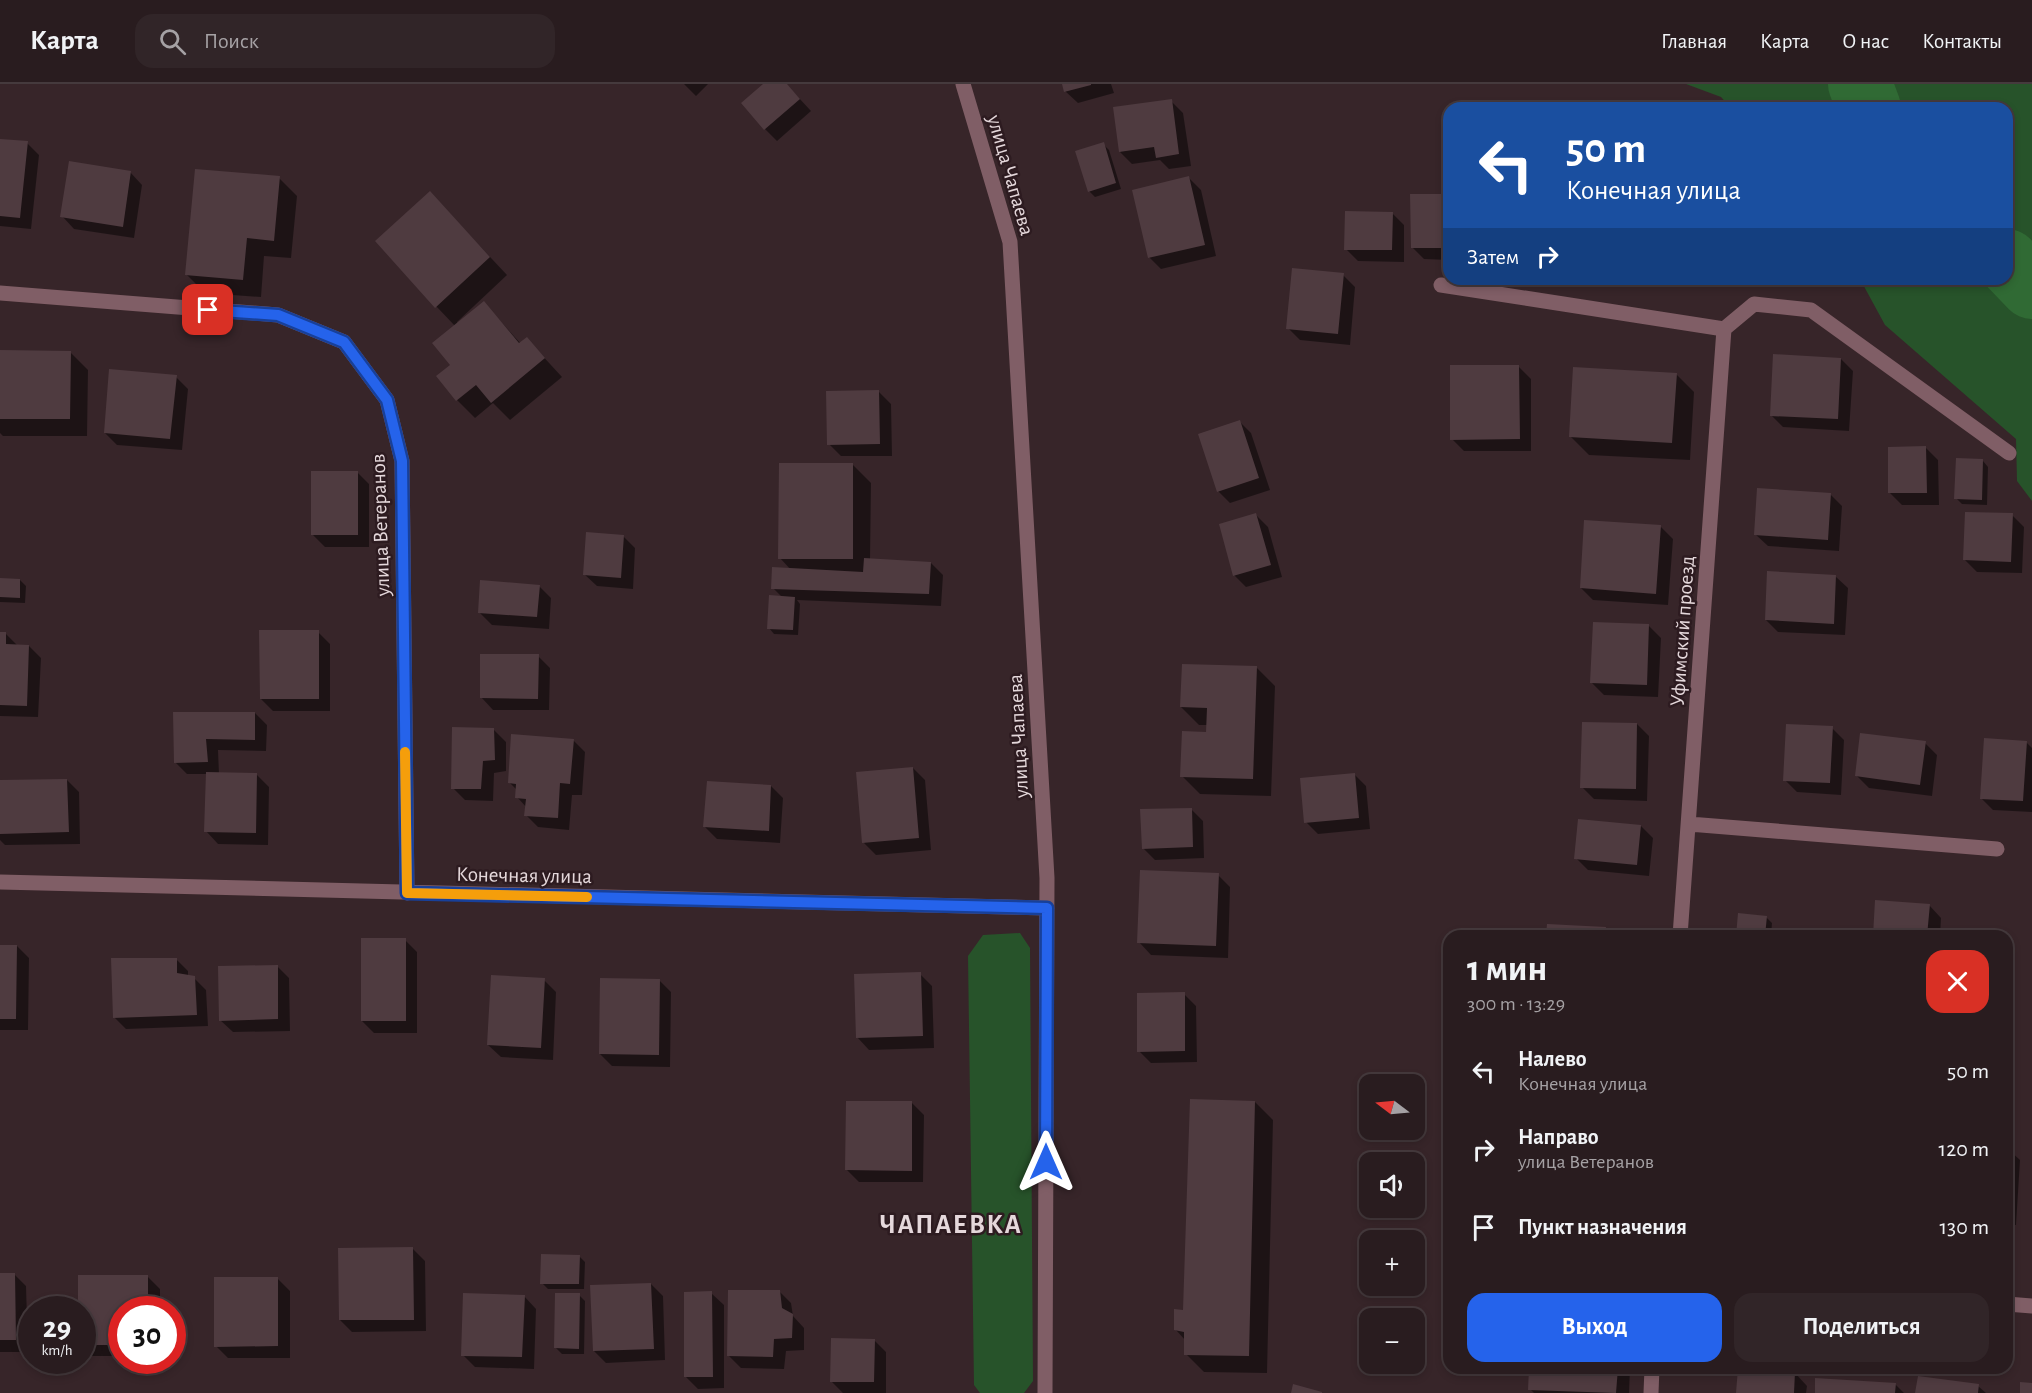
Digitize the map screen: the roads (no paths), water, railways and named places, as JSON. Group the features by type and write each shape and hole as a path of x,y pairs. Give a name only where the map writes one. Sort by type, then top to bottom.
{"street":[{"name":"улица Чапаева","path":"963,84 1010,242 1047,878 1046,1393"},
{"path":"1441,285 1724,329 1754,304 1811,310 2008,453"},
{"name":"улица Ветеранов","path":"0,294 278,315 344,342 387,400 402,461 407,893"},
{"name":"Уфимский проезд","path":"1680,930 1724,329"},
{"path":"1689,824 1997,849"},
{"name":"Конечная улица","path":"0,882 1047,908"},
{"path":"2013,1304 2032,1306"},
{"path":"1651,1393 1652,1374"}],"waterway":[{"path":"1860,84 1867,102"},
{"path":"2013,267 2032,287"}],"district":[{"name":"ЧАПАЕВКА","path":"951,1224"}]}
